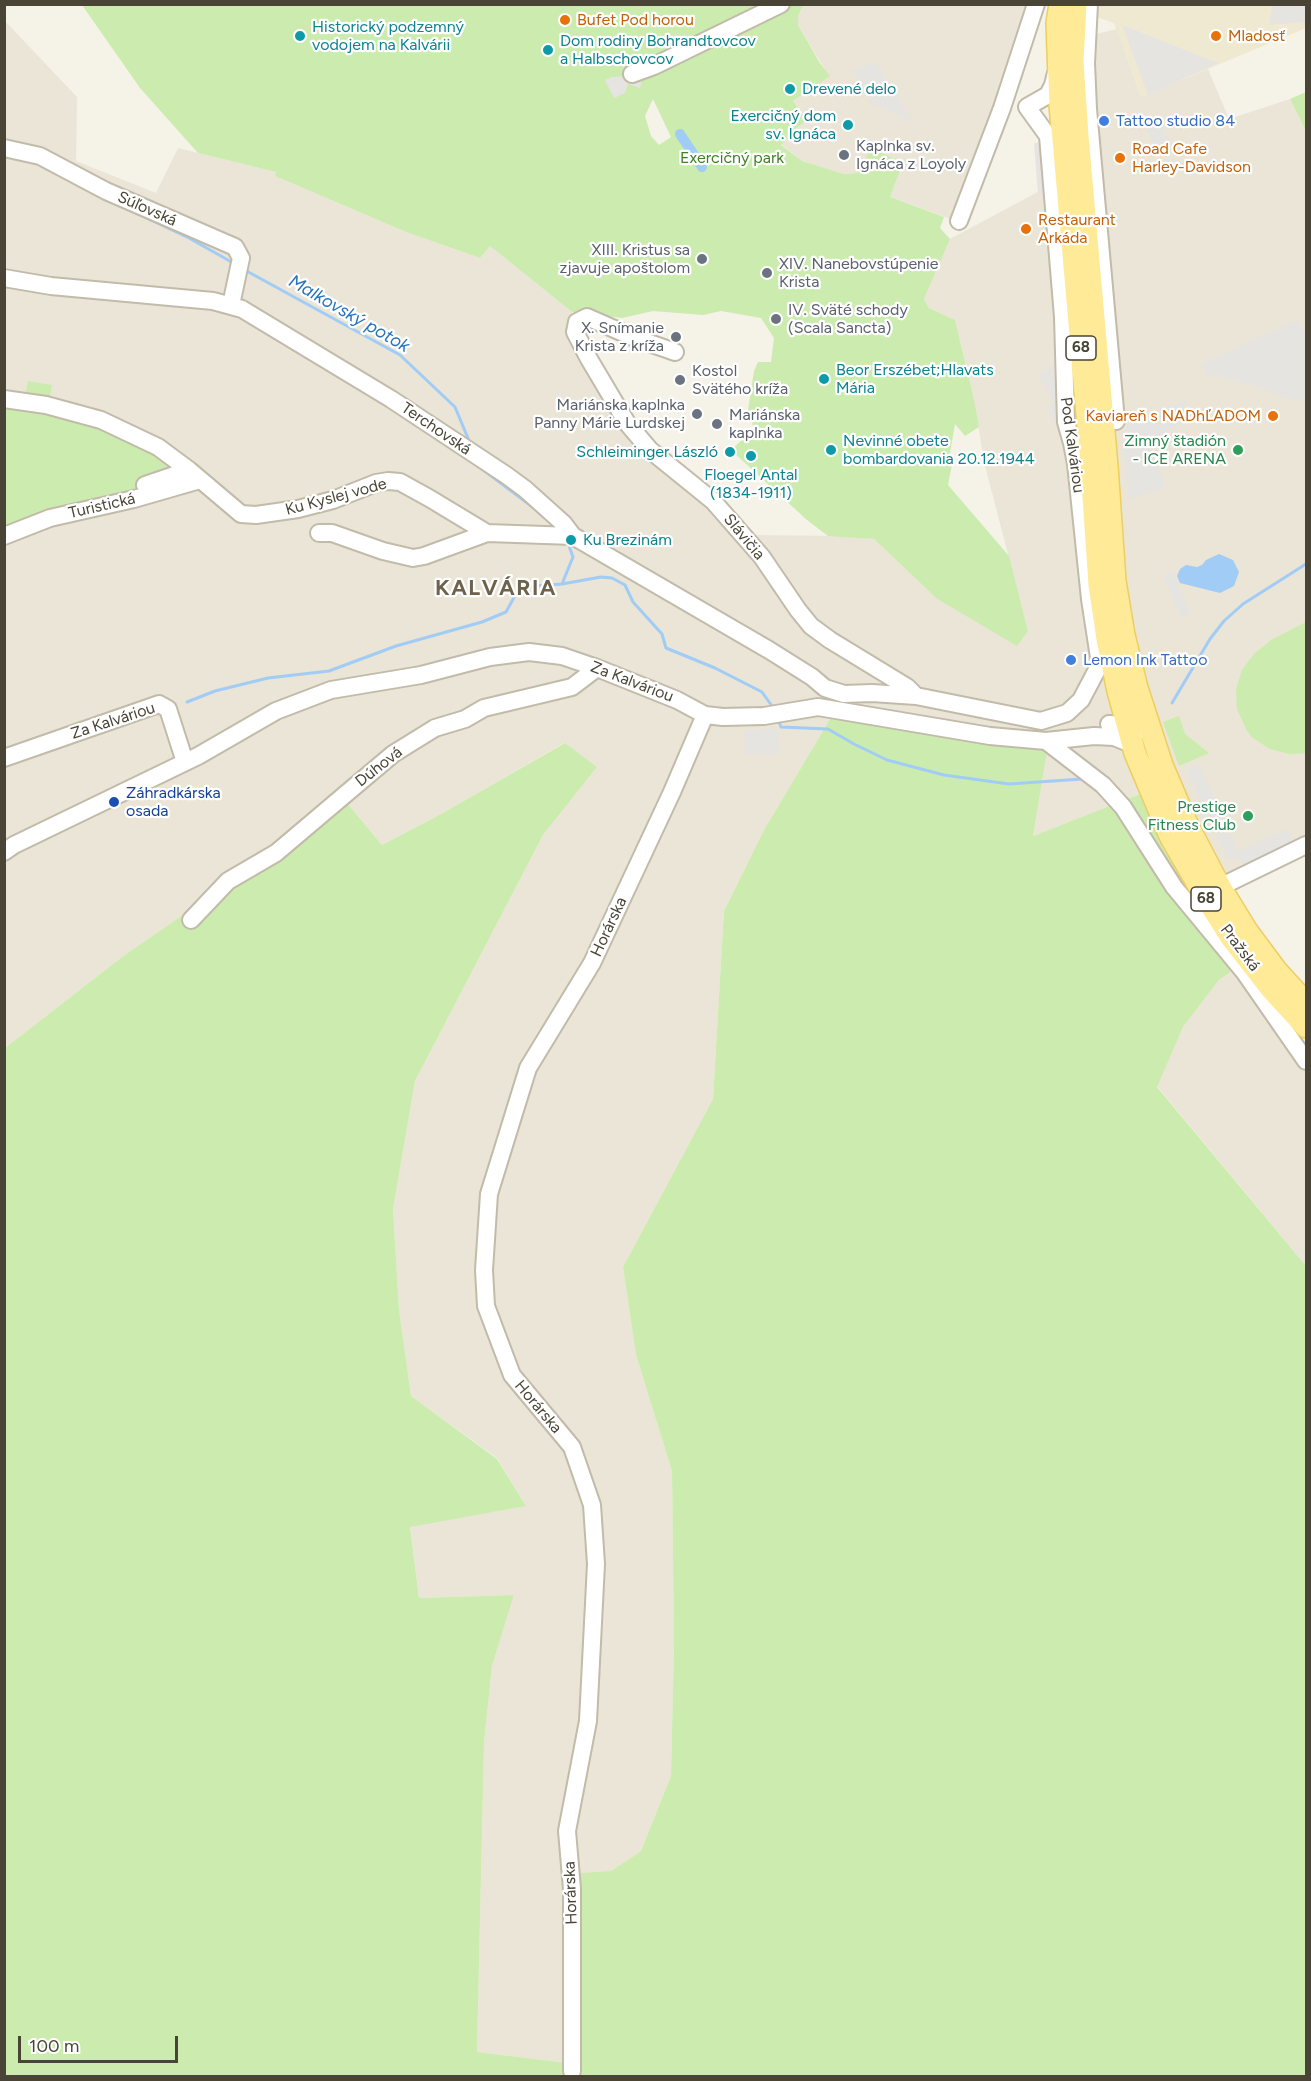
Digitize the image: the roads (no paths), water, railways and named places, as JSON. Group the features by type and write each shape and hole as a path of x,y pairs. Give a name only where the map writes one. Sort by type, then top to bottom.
{"main road":[{"name":"Pod Kalváriou","path":"1060,4 1057,23 1058,64 1068,104 1107,466 1115,581 1124,635 1141,703"},
{"name":"Pod Kalváriou","path":"1076,4 1068,104 1100,585 1107,639 1118,691 1117,730"},
{"name":"Pražská","path":"1141,703 1162,765 1188,826 1220,887 1263,952 1306,1003"},
{"name":"Pražská","path":"1117,730 1135,753 1170,836 1204,896 1230,936 1272,990 1306,1027"}],"street":[{"path":"632,74 654,66 780,4"},
{"path":"959,221 1002,108 1036,4"},
{"path":"1089,4 1086,63 1088,109 1116,421"},
{"path":"1028,107 1047,95 1053,85 1058,64"},
{"path":"1002,108 1068,104"},
{"name":"Pod Kalváriou","path":"1028,107 1047,136 1062,316 1066,422 1076,464 1090,599 1100,664 1081,700 1067,713 1041,721"},
{"name":"Súľovská","path":"4,148 40,156 106,191 235,247 239,266 231,305"},
{"name":"Terchovská","path":"4,278 51,286 213,301 242,309 384,395 525,489 564,524 564,536 769,650 812,677 825,688 844,694 915,696"},
{"name":"Slávičia","path":"675,352 587,317 577,321 575,332 627,423 650,450 713,501 762,557 811,626 907,687 915,696 1041,721"},
{"path":"4,399 46,405 101,420 158,447 195,475"},
{"name":"Turistická","path":"4,526 37,514 195,475"},
{"name":"Turistická","path":"4,536 50,518 134,499 195,475"},
{"name":"Ku Kyslej vode","path":"195,475 241,514 256,516 333,500 376,483 399,482 487,533"},
{"name":"Ku Kyslej vode","path":"319,533 332,533 383,551 413,558 487,533 564,536"},
{"name":"Za Kalváriou","path":"4,852 14,845 185,762 276,711 331,690 421,675 490,657 529,652 562,656 597,668 677,700 705,715 764,716 818,707 990,736 1046,741 1117,730"},
{"name":"Dúhová","path":"191,920 228,881 276,853 393,754 435,728 465,719 484,708 572,687 597,668"},
{"path":"818,707 825,688"},
{"path":"1141,703 1139,712 1117,730 1147,742 1162,765"},
{"name":"Za Kalváriou","path":"4,758 159,704 168,709 185,762"},
{"path":"685,709 695,738"},
{"name":"Horárska","path":"572,2071 572,1889 567,1831 588,1721 597,1564 592,1505 572,1447 512,1375 486,1305 484,1270 489,1194 528,1068 592,963 705,715"},
{"path":"1041,721 1046,741 1103,785 1123,807 1174,887 1245,974 1306,1061"},
{"path":"1069,759 1068,753 1072,744 1089,736"},
{"path":"1220,887 1306,845"}],"water":[{"path":"1219,554 1233,560 1239,572 1234,586 1220,593 1180,583 1177,576 1180,569 1186,565 1197,567"}],"waterway":[{"path":"680,134 702,167"},
{"name":"Malkovský potok","path":"134,212 189,238 235,264"},
{"name":"Malkovský potok","path":"243,269 400,355 455,407 470,443"},
{"name":"Malkovský potok","path":"482,469 534,508"},
{"name":"Malkovský potok","path":"562,584 573,557 568,543"},
{"name":"Malkovský potok","path":"1172,703 1210,639 1224,621 1243,604 1306,564"},
{"path":"187,702 215,691 268,678 329,671 396,646 482,622 506,612 522,587 562,584 601,577 612,578 625,585 633,602 662,634 666,648 715,668 762,692 772,706"},
{"name":"Malkovský potok","path":"779,722 781,727 828,729 887,760 944,775 1009,784 1082,779"},
{"path":"52,750 108,730"}],"place":[{"name":"Bufet Pod horou","path":"565,20"},
{"name":"Historický podzemný vodojem na Kalvárii","path":"300,36"},
{"name":"Mladosť","path":"1216,36"},
{"name":"Dom rodiny Bohrandtovcov a Halbschovcov","path":"548,50"},
{"name":"Drevené delo","path":"790,89"},
{"name":"Tattoo studio 84","path":"1104,121"},
{"name":"Exercičný dom sv. Ignáca","path":"848,125"},
{"name":"Kaplnka sv. Ignáca z Loyoly","path":"844,155"},
{"name":"Road Cafe Harley-Davidson","path":"1120,158"},
{"name":"Restaurant Arkáda","path":"1026,229"},
{"name":"XIII. Kristus sa zjavuje apoštolom","path":"702,259"},
{"name":"XIV. Nanebovstúpenie Krista","path":"767,273"},
{"name":"IV. Sväté schody (Scala Sancta)","path":"776,319"},
{"name":"X. Snímanie Krista z kríža","path":"676,337"},
{"name":"Beor Erszébet;Hlavats Mária","path":"824,379"},
{"name":"Kostol Svätého kríža","path":"680,380"},
{"name":"Mariánska kaplnka Panny Márie Lurdskej","path":"697,414"},
{"name":"Kaviareň s NADhĽADOM","path":"1273,416"},
{"name":"Mariánska kaplnka","path":"717,424"},
{"name":"Nevinné obete bombardovania 20.12.1944","path":"831,450"},
{"name":"Zimný štadión - ICE ARENA","path":"1238,450"},
{"name":"Schleiminger László","path":"730,452"},
{"name":"Floegel Antal (1834-1911)","path":"751,456"},
{"name":"Ku Brezinám","path":"571,540"},
{"name":"Lemon Ink Tattoo","path":"1071,660"},
{"name":"Záhradkárska osada","path":"114,802"},
{"name":"Prestige Fitness Club","path":"1248,816"}],"district":[{"name":"KALVÁRIA","path":"496,589"}],"park label":[{"name":"Exercičný park","path":"732,158"}]}
